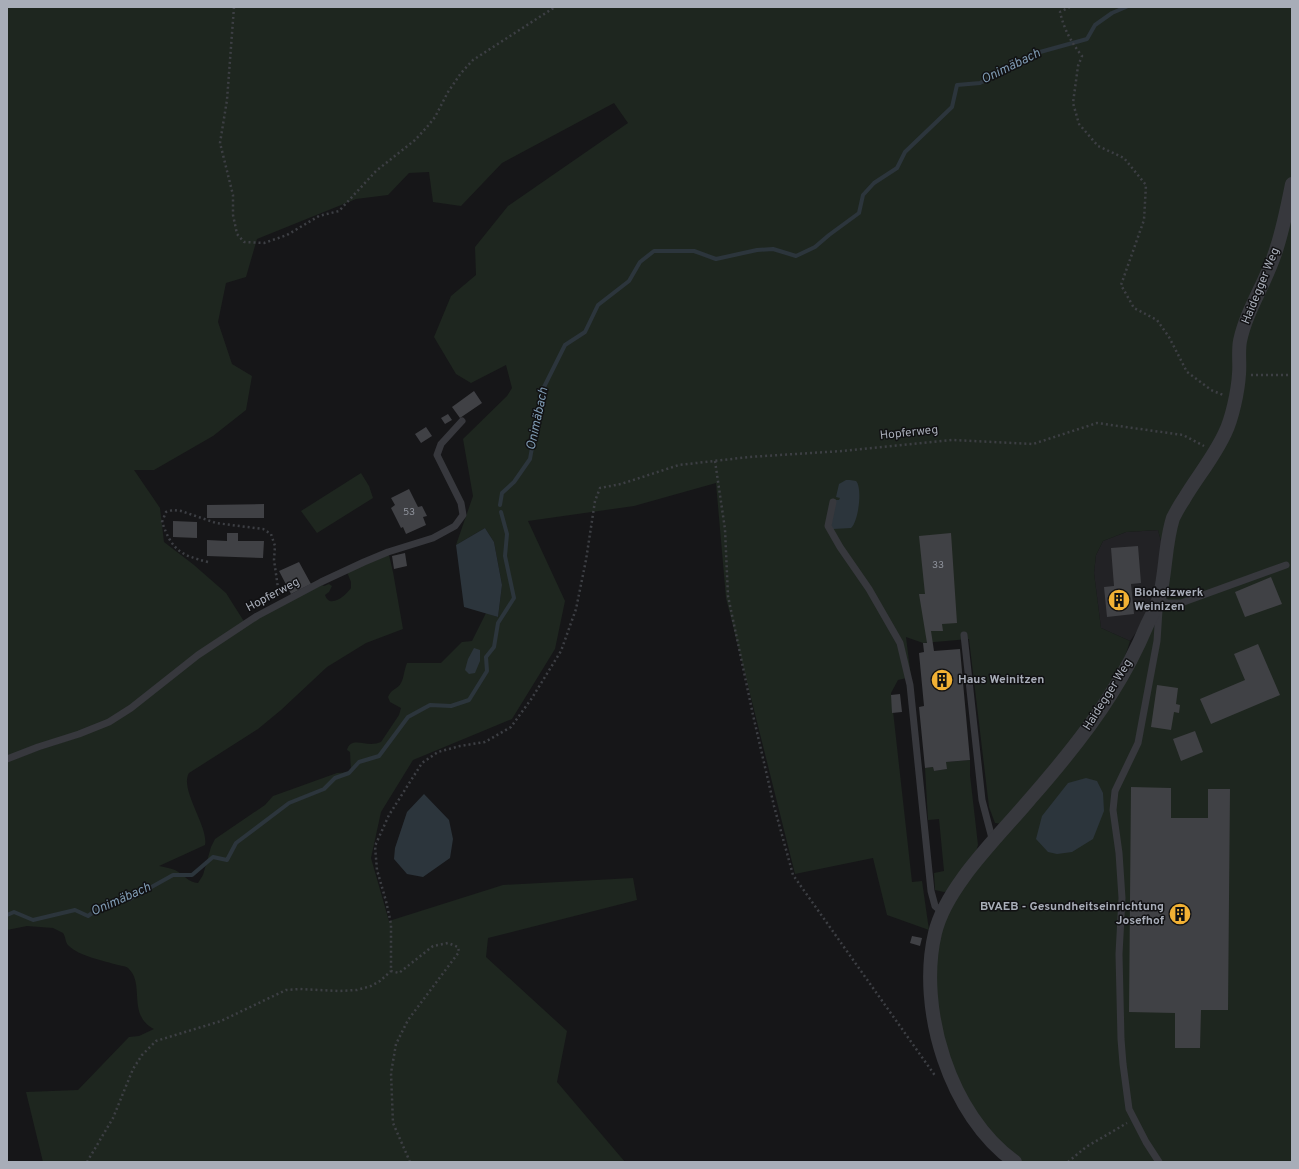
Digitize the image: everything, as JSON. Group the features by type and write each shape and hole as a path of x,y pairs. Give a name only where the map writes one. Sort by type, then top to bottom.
{"street":[{"name":"Haidegger Weg","path":"1015,1162 995,1145 975,1120 953,1083 939,1044 931,999 929,968 935,931 942,912 964,877 1033,796 1093,722 1113,692 1135,653 1159,598 1168,538 1174,516 1215,452 1226,431 1239,375 1240,342 1251,305 1272,261 1284,222 1292,184"}],"lane":[{"name":"Hopferweg","path":"7,759 79,734 116,718 134,706 198,655 241,625 279,603 358,564 388,552 433,538 455,526 463,515 461,503 437,455 441,444 462,421"},
{"path":"833,502 828,526 840,547 869,589 900,643 910,685 931,891 935,906 942,912"},
{"path":"1159,1162 1146,1142 1129,1109 1121,1039 1119,954 1122,898 1119,853 1113,810 1116,791 1138,743 1157,641 1159,598 1168,603 1181,603 1286,565"},
{"path":"964,635 982,800 993,842"}],"path":[{"path":"234,7 227,100 220,143 233,195 233,214 236,234 244,242 264,243 287,235 319,216 339,211 376,171 415,140 427,127 452,85 473,60 555,7"},
{"path":"1070,7 1060,12 1064,26 1072,43 1082,56 1078,66 1073,103 1079,124 1098,146 1124,158 1146,185 1144,220 1121,285 1134,308 1157,320 1169,337 1187,372 1211,390 1234,401"},
{"path":"1239,375 1292,375"},
{"name":"Hopferweg","path":"391,971 391,924 377,870 376,846 389,815 422,763 438,752 460,746 485,742 511,727 532,698 561,651 576,609 586,560 594,501 600,488 621,484 678,465 952,440 1033,444 1097,423 1183,434 1215,452"},
{"path":"715,461 725,529 728,596 774,806 793,875 938,1080"},
{"path":"208,562 191,558 178,550 167,537 162,522 166,512 173,510 216,523 264,529 271,534 275,546 274,560 279,603"},
{"path":"87,1162 113,1118 133,1069 142,1055 156,1041 221,1021 286,990 300,989 339,991 357,990 371,986 380,981 391,971 399,973 433,946 448,943 458,947 459,952 408,1020 396,1044 391,1073 393,1123 410,1162"},
{"path":"1068,1162 1086,1147 1122,1125 1135,1120"}],"shaded area":[{"path":"7,7 1292,7 1292,1162 1015,1162 1002,1152 978,1127 960,1097 946,1066 933,1016 930,965 932,947 942,911 965,876 994,840 1043,786 1075,747 1102,710 1123,674 1150,618 1165,575 1165,551 1158,530 1126,532 1103,541 1096,555 1094,573 1101,628 1130,641 1112,683 1086,722 1044,776 1003,824 995,823 989,807 969,639 923,643 906,637 911,677 898,680 891,693 912,882 922,881 929,930 887,915 873,858 795,874 726,598 716,483 634,506 528,521 565,601 555,649 512,719 413,760 381,812 371,858 389,921 503,885 633,878 637,900 488,938 486,957 567,1031 557,1082 625,1162 43,1162 26,1092 78,1090 129,1037 139,1036 154,1029 146,1023 141,1016 138,1008 134,976 127,967 92,958 73,950 66,942 63,933 53,928 27,926 7,930 7,762 79,737 110,724 139,705 200,657 242,628 276,608 322,585 324,586 329,584 332,586 329,592 325,595 327,599 334,601 346,594 351,588 351,582 347,572 389,555 403,629 366,643 327,667 281,710 258,729 189,773 187,780 188,788 203,828 205,845 159,866 175,870 189,880 198,883 203,875 211,847 215,839 265,805 273,796 337,773 351,772 350,752 347,750 351,744 357,742 372,744 381,742 399,715 401,708 390,702 388,697 391,692 401,683 407,663 441,663 462,642 472,641 486,613 498,617 502,585 494,542 485,528 456,545 473,496 463,439 507,396 512,388 506,365 471,383 456,374 434,337 451,296 476,275 475,247 508,206 628,123 614,103 502,163 461,206 433,202 429,172 409,173 388,195 356,199 257,239 246,277 226,283 218,322 232,364 252,376 246,410 213,436 154,470 134,470 160,508 164,542 194,565 226,593 245,623 173,674 123,714 75,735 7,759"},
{"path":"361,473 369,486 373,498 317,533 301,511"},
{"path":"846,480 856,481 858,485 858,513 854,525 851,528 833,529 831,526 836,500 839,500 840,498 836,497 839,484"},
{"path":"485,528 494,542 502,585 498,617 464,607 456,545"},
{"path":"1158,530 1164,551 1157,582 1149,607 1139,628 1130,641 1101,628 1094,573 1096,555 1103,541 1126,532"},
{"path":"474,648 480,650 480,661 475,673 469,674 465,670 468,659"},
{"path":"970,760 970,775 978,845 975,855 950,891 944,892 935,890 934,873 944,871 939,819 928,820 925,768 933,767 934,771 946,769 946,762"},
{"path":"1086,778 1097,781 1103,793 1104,811 1093,839 1072,852 1057,854 1048,852 1036,839 1042,816 1068,783"},
{"path":"424,794 449,820 453,839 450,858 423,877 407,874 394,859 395,848 407,812"}],"building":[{"path":"474,391 482,403 460,418 452,407"},
{"path":"448,414 452,420 445,424 441,418"},
{"path":"426,427 432,436 421,443 415,434"},
{"path":"409,489 418,507 422,506 427,516 423,517 426,525 406,534 403,527 401,528 391,508 395,505 391,498"},
{"path":"264,504 264,518 207,518 207,505"},
{"path":"173,521 197,522 197,538 173,537"},
{"path":"227,533 238,533 238,541 264,541 263,558 207,556 207,540 227,541"},
{"name":"Haus Weinitzen","path":"951,533 957,623 942,624 943,631 931,631 934,651 960,649 970,760 946,762 947,769 934,771 933,767 925,768 919,707 924,706 919,653 924,652 923,643 927,643 919,594 925,594 919,536"},
{"path":"1138,546 1141,583 1131,584 1134,614 1107,617 1104,587 1114,586 1111,548"},
{"path":"405,553 407,566 394,569 392,556"},
{"path":"299,562 311,584 291,594 279,571"},
{"path":"1271,577 1282,604 1245,617 1235,592"},
{"path":"1258,644 1280,695 1211,724 1200,699 1245,680 1234,654"},
{"path":"1157,685 1178,688 1176,704 1180,705 1179,713 1174,712 1171,730 1151,727"},
{"path":"900,694 902,712 892,713 891,695"},
{"path":"1195,731 1203,752 1181,761 1173,739"},
{"name":"BVAEB - Gesundheitseinrichtung Josefhof","path":"1131,787 1171,788 1171,818 1208,818 1208,789 1230,789 1228,1010 1201,1010 1200,1048 1175,1048 1175,1013 1129,1012"},
{"path":"912,936 922,938 920,946 910,943"}],"waterway":[{"name":"Onimäbach","path":"500,505 502,493 514,482 530,459 542,391 565,345 585,332 598,305 629,281 640,262 654,251 694,251 716,259 757,250 773,249 796,256 815,247 859,213 863,195 874,183 897,168 905,152 952,107 957,85 980,83 1040,52 1087,39 1095,25 1112,13 1126,7"},
{"name":"Onimäbach","path":"7,915 14,912 33,920 75,910 88,916 102,906 130,899 173,875 192,875 213,857 227,860 236,843 289,803 324,789 335,778 349,773 359,762 379,756 408,717 430,705 451,706 469,700 487,671 486,657 494,647 498,623 514,598 505,556 507,534 501,512"}],"place":[{"name":"Bioheizwerk Weinizen","path":"1119,600"},
{"name":"Haus Weinitzen","path":"942,680"},
{"name":"BVAEB - Gesundheitseinrichtung Josefhof","path":"1180,914"}]}
